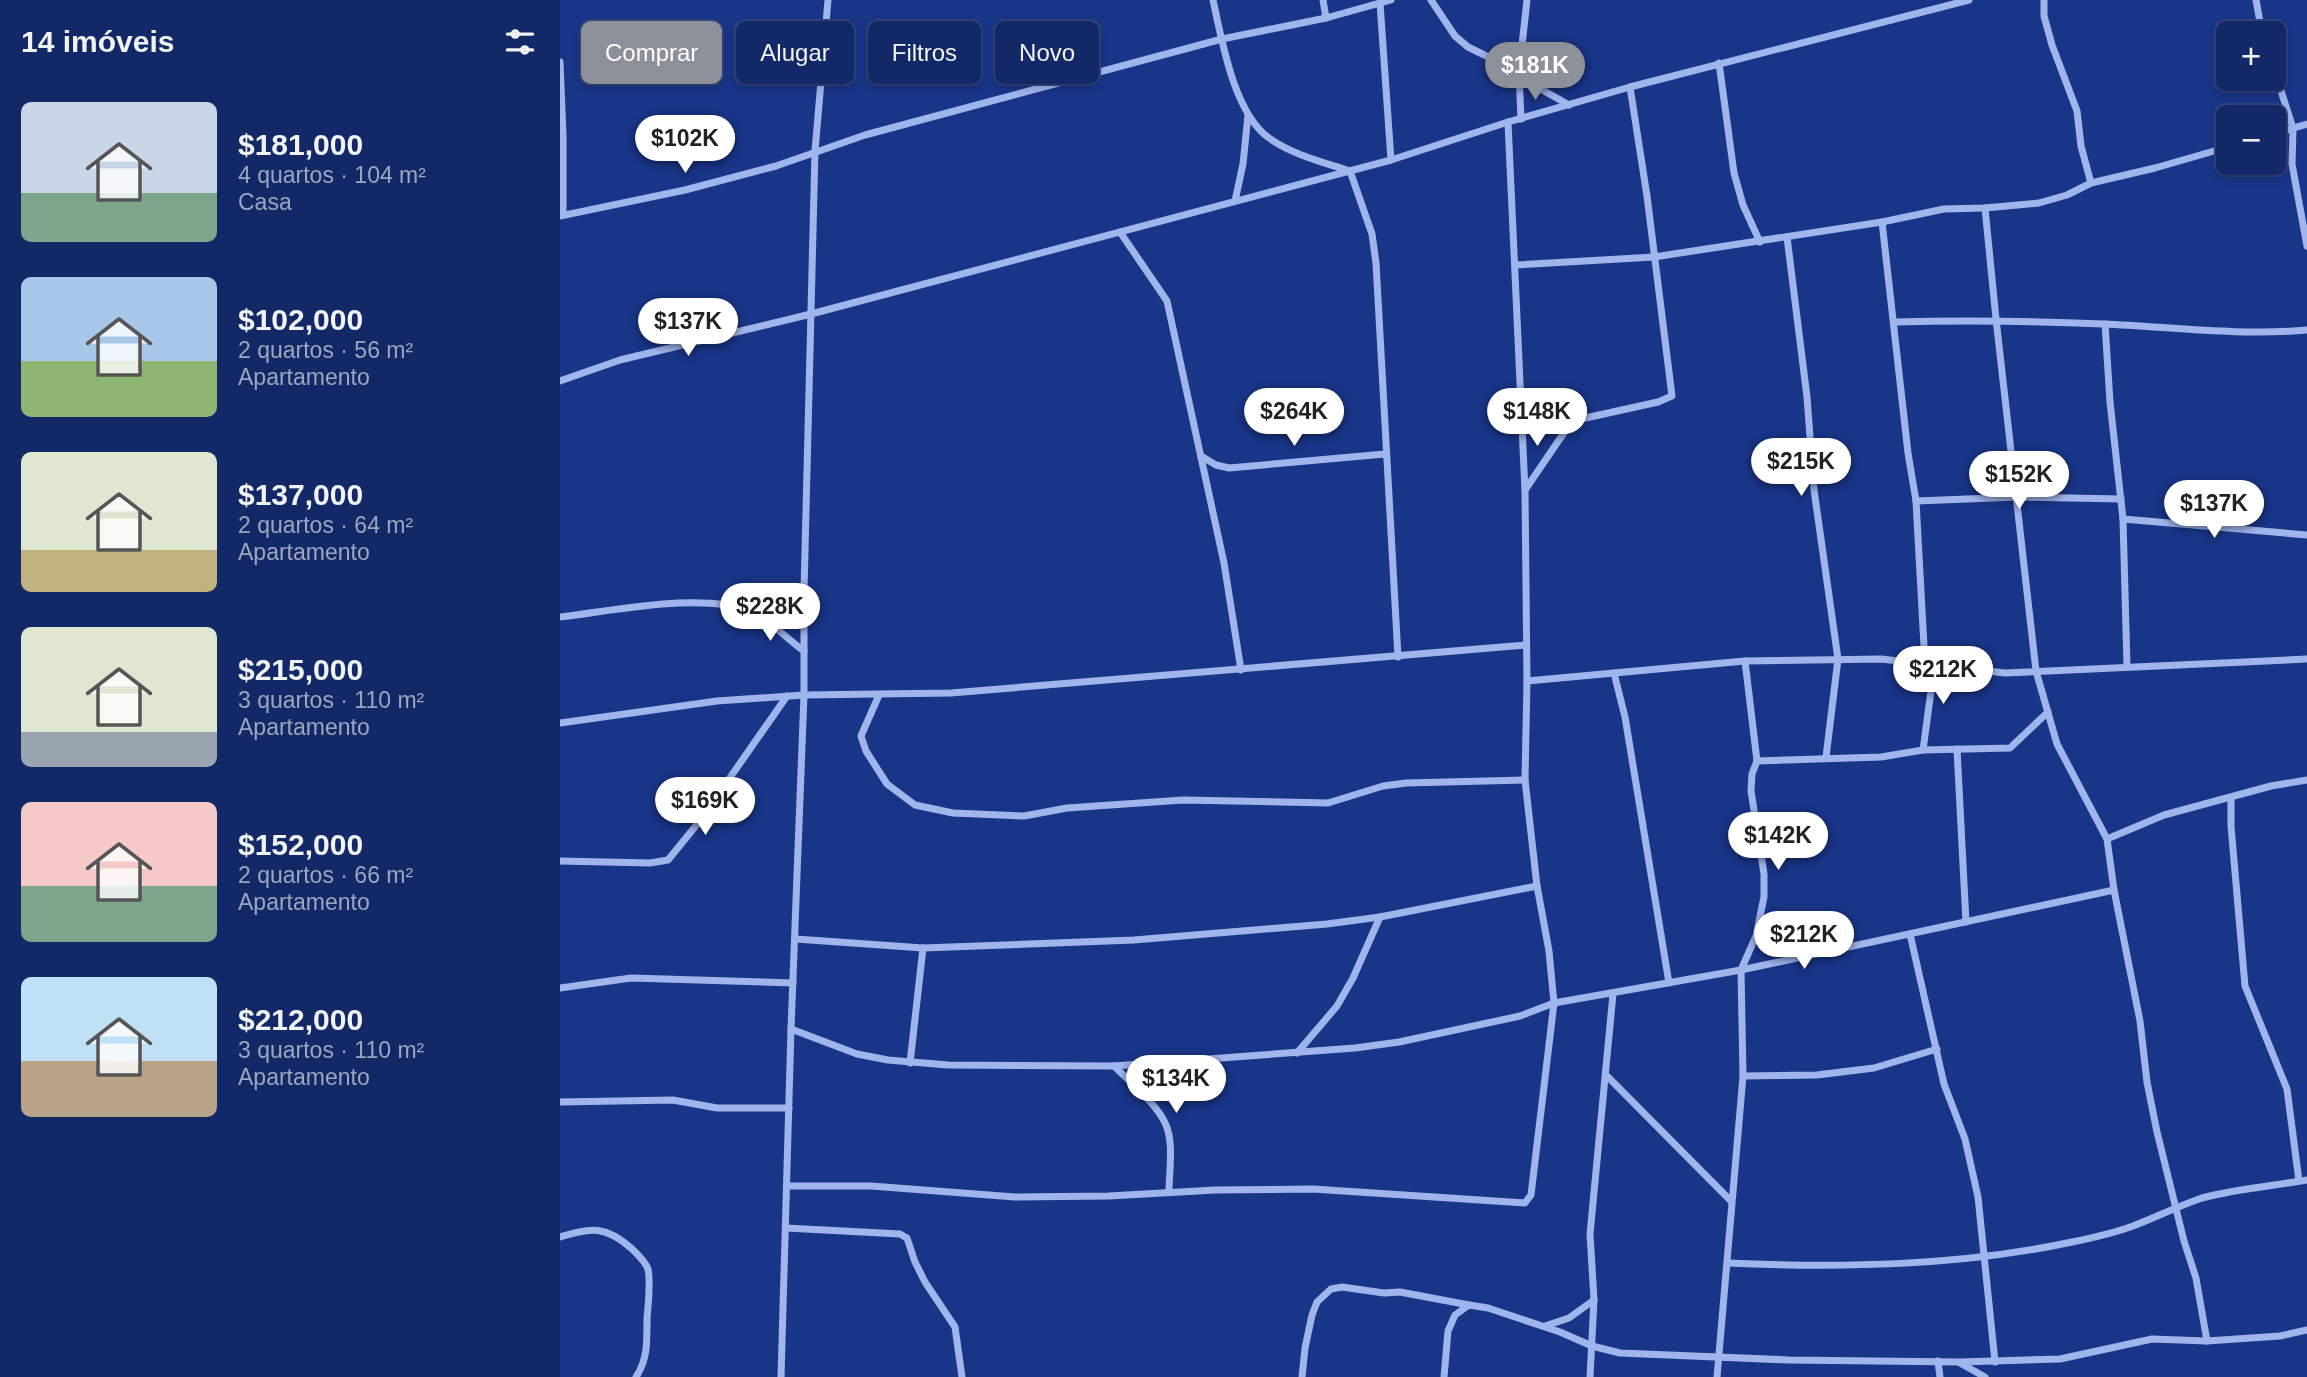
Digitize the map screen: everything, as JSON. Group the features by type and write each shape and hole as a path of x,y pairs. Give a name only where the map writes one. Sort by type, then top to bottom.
{"street":[{"path":"781,1377 804,695 804,591 815,151 828,0"},
{"path":"1213,0 1222,39 1248,115 1258,129 1272,140 1298,153 1350,171"},
{"path":"1322,0 1326,18"},
{"path":"560,62 562,216 685,190 776,166 865,135 1222,39 1326,18 1391,0"},
{"path":"1431,0 1455,36 1468,47 1518,72 1539,89 1569,105"},
{"path":"1521,119 1518,72 1527,0"},
{"path":"560,381 620,359 811,314 1350,171 1630,87 1969,0"},
{"path":"2043,0 2044,16 2052,45 2077,111 2081,146 2091,183"},
{"path":"2256,0 2260,21"},
{"path":"1380,3 1391,160"},
{"path":"1719,63 1734,173 1743,205 1760,242"},
{"path":"1522,418 1572,421 1658,402 1672,396 1630,87"},
{"path":"2281,91 2293,128 2292,164 2307,246"},
{"path":"1235,201 1243,164 1248,115"},
{"path":"788,1186 871,1186 1015,1197 1313,1189 1525,1203 1531,1195 1554,1003 1525,780 1525,491 1508,122"},
{"path":"2286,130 2307,124"},
{"path":"1516,265 1654,257 1882,222 1944,209 2039,203 2067,195 2091,183 2216,150"},
{"path":"1350,171 1372,234 1376,263 1398,657"},
{"path":"1985,208 2036,671 2057,744 2107,839 2114,890 2136,998 2149,1094 2175,1208 2196,1278 2207,1341"},
{"path":"1882,222 1908,453 1916,500 1925,664 1931,691 1923,750"},
{"path":"1120,232 1167,301 1226,574 1241,670"},
{"path":"1787,237 1807,397 1814,490 1838,659 1826,757"},
{"path":"1895,322 1996,319 2195,331 2307,330"},
{"path":"2105,324 2110,402 2123,519 2127,667"},
{"path":"1525,491 1572,421"},
{"path":"1200,456 1216,466 1229,468 1385,454"},
{"path":"1916,500 2018,496 2121,499"},
{"path":"2123,519 2307,535"},
{"path":"752,612 804,591"},
{"path":"560,617 644,606 730,606 752,612 767,621 804,651"},
{"path":"560,723 717,701 804,695 951,694 1526,645"},
{"path":"1527,681 1745,661 1881,659 2005,673 2307,659"},
{"path":"1717,1377 1743,1076 1741,970 1756,936 1764,897 1764,874 1751,791 1752,774 1758,761 1745,661"},
{"path":"1614,673 1625,717 1669,983"},
{"path":"878,695 861,736 866,751 887,784 915,805 953,813 1024,816 1067,808 1183,800 1328,803 1383,786 1406,783 1525,780"},
{"path":"560,861 650,863 668,860 699,822 788,696"},
{"path":"1758,761 1881,757 1923,750 2010,748 2048,712"},
{"path":"1957,749 1966,922"},
{"path":"2107,839 2151,819 2271,786 2307,780"},
{"path":"1728,1263 1860,1265 1983,1256 2072,1242 2131,1227 2206,1197 2303,1181 2287,1088 2245,986 2231,798"},
{"path":"796,939 923,948 1134,940 1380,917 1537,886"},
{"path":"791,1029 857,1054 910,1063 948,1065 1114,1066 1296,1054 1399,1042 1520,1016 1554,1003 1741,970 2114,890"},
{"path":"1296,1054 1337,1006 1353,978 1380,917"},
{"path":"1910,933 1944,1084 1965,1139 1978,1197 1995,1362"},
{"path":"910,1063 923,948"},
{"path":"560,988 631,978 793,983"},
{"path":"1590,1377 1594,1300 1590,1234 1613,993"},
{"path":"1743,1076 1817,1075 1874,1068 1937,1049"},
{"path":"1114,1066 1160,1115 1166,1125 1169,1192"},
{"path":"1606,1074 1731,1200"},
{"path":"560,1102 673,1100 717,1108 789,1108"},
{"path":"786,1228 900,1234 907,1238 925,1282 955,1327 962,1377"},
{"path":"560,1237 583,1230 610,1232 639,1255 648,1268 647,1344 644,1364 636,1377"},
{"path":"1302,1377 1312,1315 1317,1302 1331,1289 1342,1287 1384,1293 1399,1292 1488,1308 1545,1326 1592,1346 1620,1353 1995,1362 2060,1359 2152,1339 2207,1341 2280,1336 2307,1330"},
{"path":"1545,1326 1569,1318 1594,1300"},
{"path":"1444,1377 1448,1331 1455,1315 1469,1304"},
{"path":"1938,1361 1940,1377"},
{"path":"1960,1362 1985,1377"}]}
